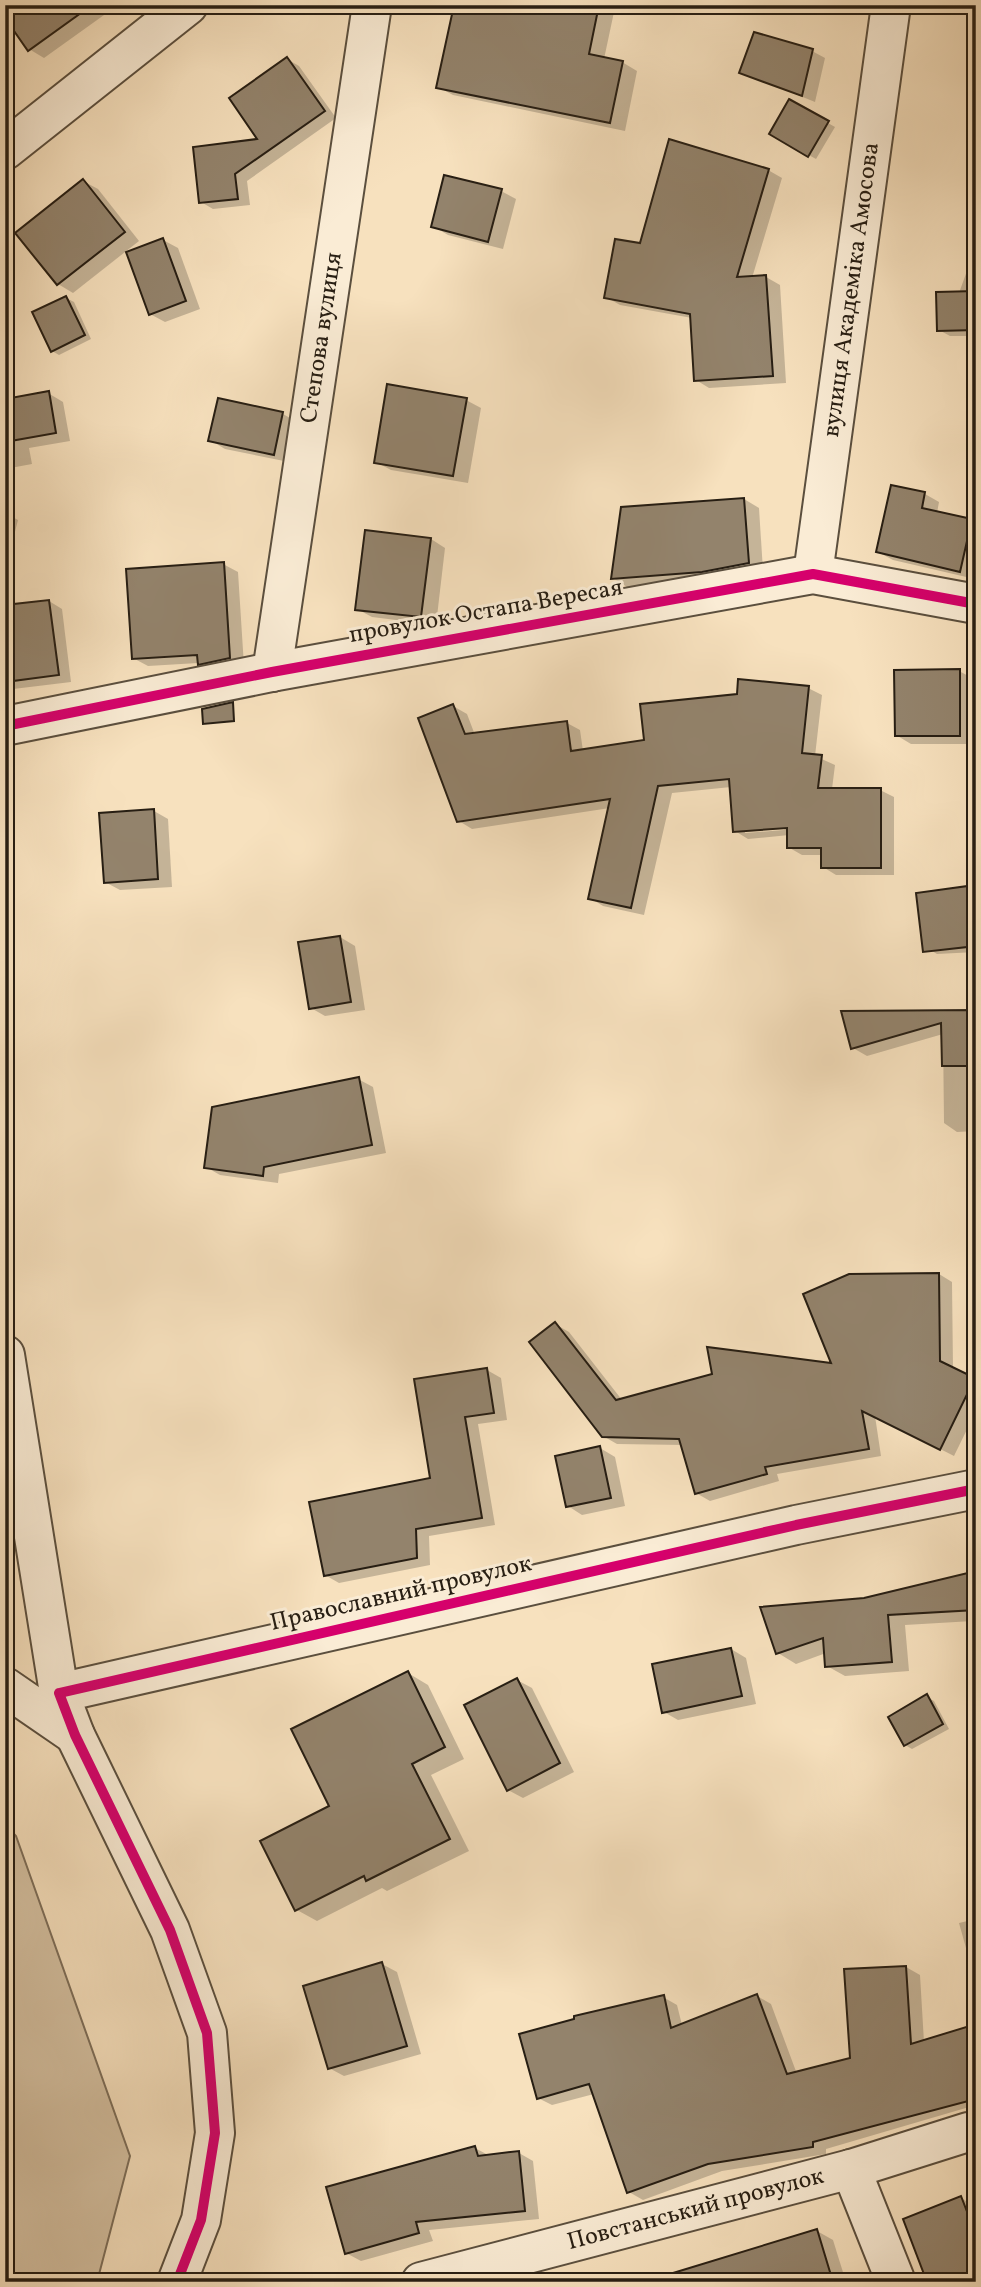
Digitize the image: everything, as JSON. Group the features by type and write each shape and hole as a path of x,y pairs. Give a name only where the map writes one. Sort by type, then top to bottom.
{"street":[{"path":"5,150 188,5"},
{"name":"Степова вулиця","path":"272,672 373,5"},
{"name":"вулиця Академіка Амосова","path":"813,574 891,5"},
{"name":"провулок Остапа Вересая","path":"5,726 272,672 813,574 976,604"},
{"path":"5,1355 59,1693 75,1735 170,1930 207,2033 215,2133 201,2220 177,2282"},
{"name":"Православний провулок","path":"59,1693 796,1525 976,1489"},
{"path":"5,1687 75,1735"},
{"name":"Повстанський провулок","path":"421,2282 850,2169 968,2132"},
{"path":"850,2169 896,2282"}],"shaded area":[{"path":"5,1824 16,1836 130,2156 97,2282 5,2282"}],"building":[{"path":"5,5 92,5 28,51 5,18"},
{"path":"454,5 599,5 589,54 623,61 610,123 436,88"},
{"path":"754,32 813,49 802,96 739,73"},
{"path":"287,57 325,111 235,174 238,199 199,203 193,147 257,139 229,98"},
{"path":"789,99 829,121 808,157 769,134"},
{"path":"669,139 769,169 737,277 766,275 773,376 694,381 690,314 604,298 615,239 640,243"},
{"path":"444,175 502,189 488,242 431,227"},
{"path":"83,179 125,232 57,285 15,233"},
{"path":"163,238 186,301 149,315 126,252"},
{"path":"976,291 976,330 937,331 936,292"},
{"path":"66,296 85,335 51,352 32,312"},
{"path":"387,384 467,398 453,476 374,463"},
{"path":"49,391 56,433 5,442 5,399"},
{"path":"218,398 283,412 274,455 208,441"},
{"path":"891,485 925,492 922,508 972,519 960,572 876,552"},
{"path":"744,498 749,563 702,572 611,579 621,507"},
{"path":"365,530 431,538 421,617 355,610"},
{"path":"224,562 230,658 198,665 197,655 132,659 126,569"},
{"path":"49,600 59,675 5,682 5,605"},
{"path":"960,669 960,736 895,736 894,670"},
{"path":"738,679 809,686 802,753 822,755 818,788 881,788 881,868 821,868 821,848 787,848 787,828 733,832 729,779 658,786 631,908 588,899 610,799 457,822 418,718 453,704 465,734 567,721 571,751 644,740 640,704 737,694"},
{"path":"233,702 234,721 203,724 202,709"},
{"path":"154,809 158,879 104,883 99,813"},
{"path":"968,886 971,910 976,909 976,946 923,952 916,893"},
{"path":"340,936 351,1002 309,1009 298,942"},
{"path":"976,1010 976,1066 942,1066 941,1023 851,1049 841,1011"},
{"path":"359,1077 372,1145 264,1167 263,1176 204,1168 212,1107"},
{"path":"939,1273 940,1361 975,1378 940,1450 862,1411 869,1449 765,1467 767,1474 695,1494 679,1439 602,1437 529,1342 555,1322 616,1400 712,1374 707,1347 831,1363 803,1294 849,1274"},
{"path":"487,1368 494,1413 465,1417 482,1518 416,1529 417,1558 324,1576 309,1502 430,1478 414,1379"},
{"path":"600,1446 611,1498 566,1507 555,1456"},
{"path":"976,1571 976,1610 888,1615 892,1662 825,1667 823,1638 776,1654 760,1607 864,1598"},
{"path":"731,1648 742,1696 662,1713 652,1664"},
{"path":"408,1671 445,1747 412,1764 450,1839 366,1881 364,1876 295,1911 260,1841 329,1806 291,1729"},
{"path":"517,1678 560,1763 507,1791 464,1705"},
{"path":"927,1694 943,1724 904,1746 888,1717"},
{"path":"382,1962 407,2046 328,2069 303,1986"},
{"path":"906,1966 911,2044 976,2024 976,2099 813,2142 813,2147 708,2164 627,2193 589,2084 537,2099 519,2034 574,2019 574,2016 664,1995 671,2028 757,1994 787,2074 850,2058 844,1969"},
{"path":"475,2146 478,2156 519,2151 525,2211 416,2222 419,2233 345,2254 326,2187"},
{"path":"961,2196 976,2235 976,2282 927,2282 903,2219"},
{"path":"817,2229 833,2282 674,2282 673,2273"}],"cycle path":[{"path":"5,726 272,672 813,574 976,604"},
{"path":"177,2282 201,2220 215,2133 207,2033 170,1930 75,1735 59,1693 796,1525 976,1489"}]}
